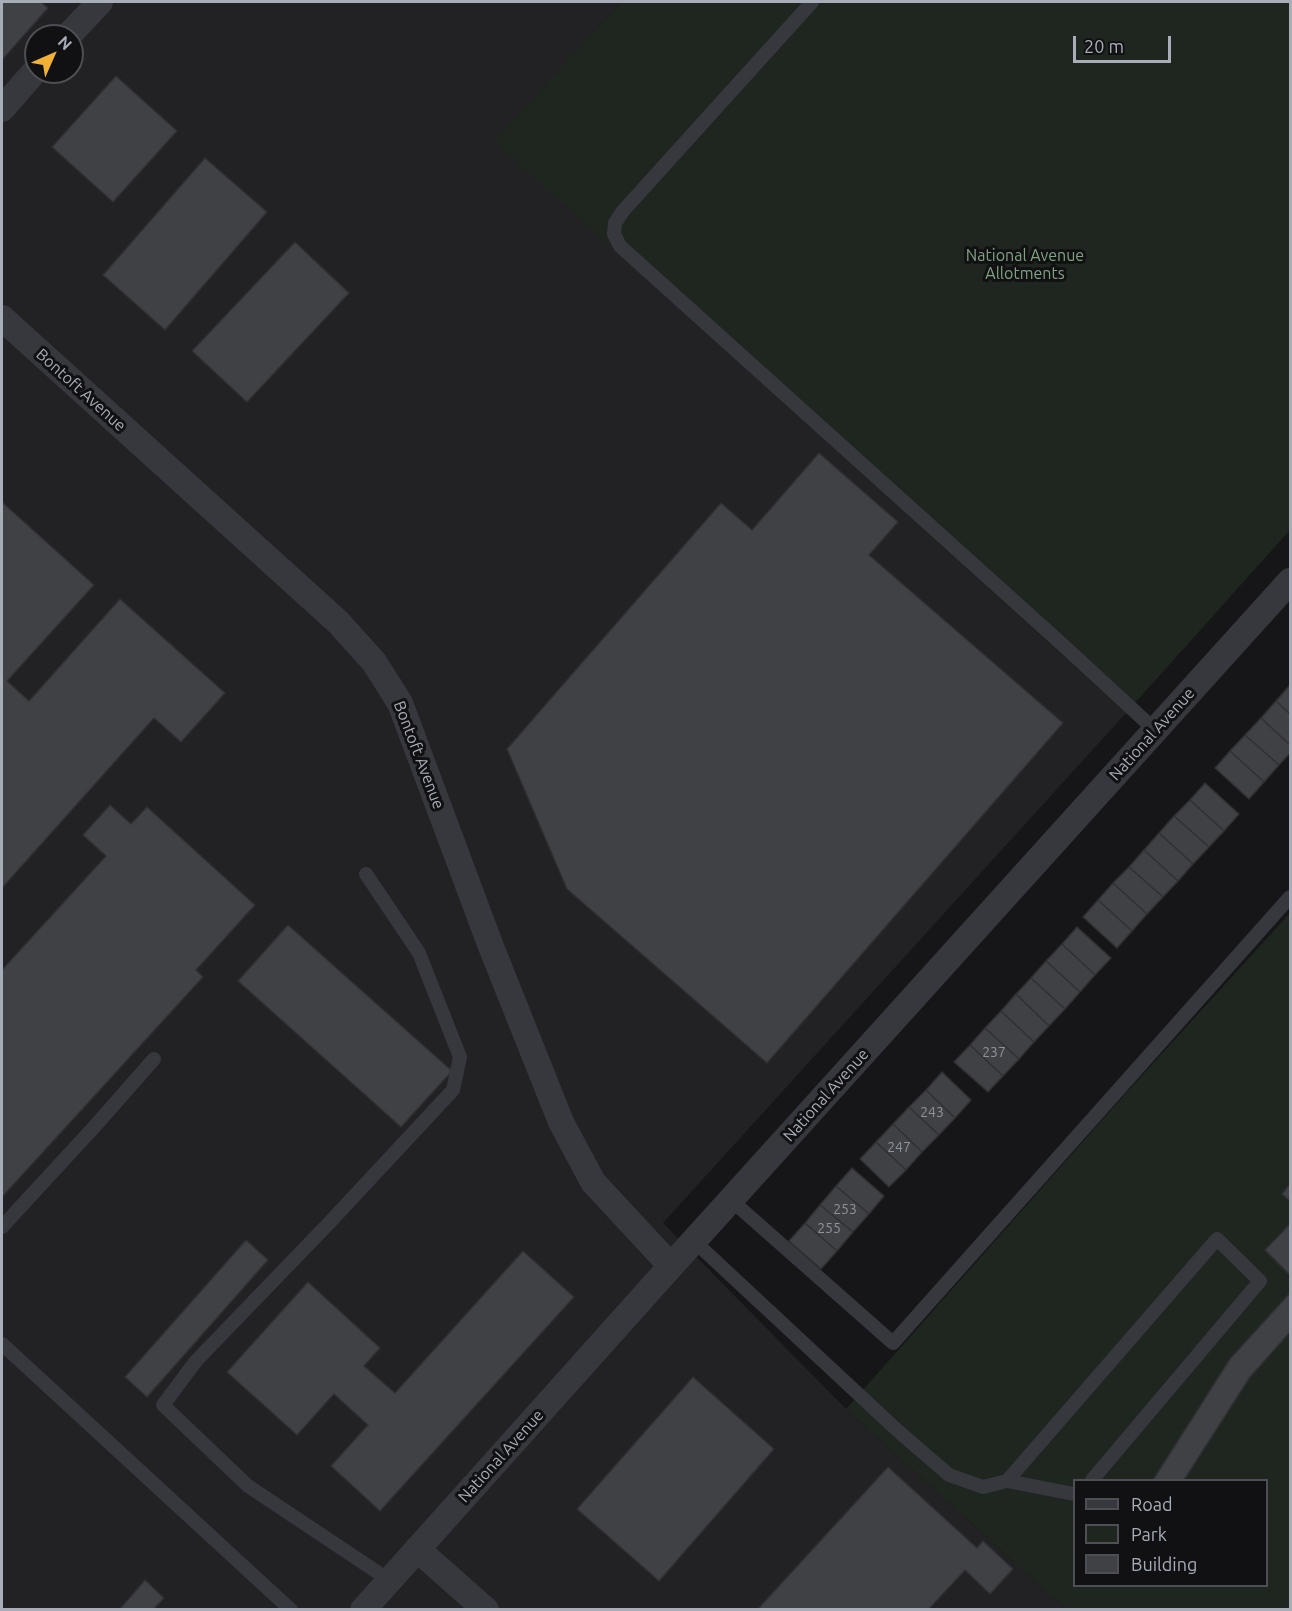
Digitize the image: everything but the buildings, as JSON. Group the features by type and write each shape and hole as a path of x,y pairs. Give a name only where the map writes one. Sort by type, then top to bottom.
{"street":[{"path":"79,24 100,2"},
{"path":"2,109 24,84"},
{"name":"Bontoft Avenue","path":"2,318 338,622 374,662 400,703 490,944 561,1122 593,1182 671,1266"},
{"name":"National Avenue","path":"363,1610 1290,581"},
{"path":"417,1549 486,1610"}],"lane":[{"path":"812,2 623,211 615,223 614,234 620,246 1156,731"},
{"path":"366,874 419,953 460,1057 453,1090 196,1361 163,1405 248,1486 389,1580"},
{"path":"731,1200 893,1342 1290,897"},
{"path":"2,1227 154,1059"},
{"path":"1007,1481 1217,1239 1260,1281 1093,1479"},
{"path":"694,1241 898,1431 949,1475 983,1487 1007,1481 1073,1494"},
{"path":"2,1344 291,1610"}],"shaded area":[{"path":"2,2 621,2 495,141 1126,713 663,1223 846,1409 1065,1609 2,1610"}],"green space":[{"name":"National Avenue Allotments","path":"621,2 1290,2 1290,530 1126,713 494,141"},
{"path":"1290,913 1290,1609 1065,1609 846,1409 1126,1093"}]}
